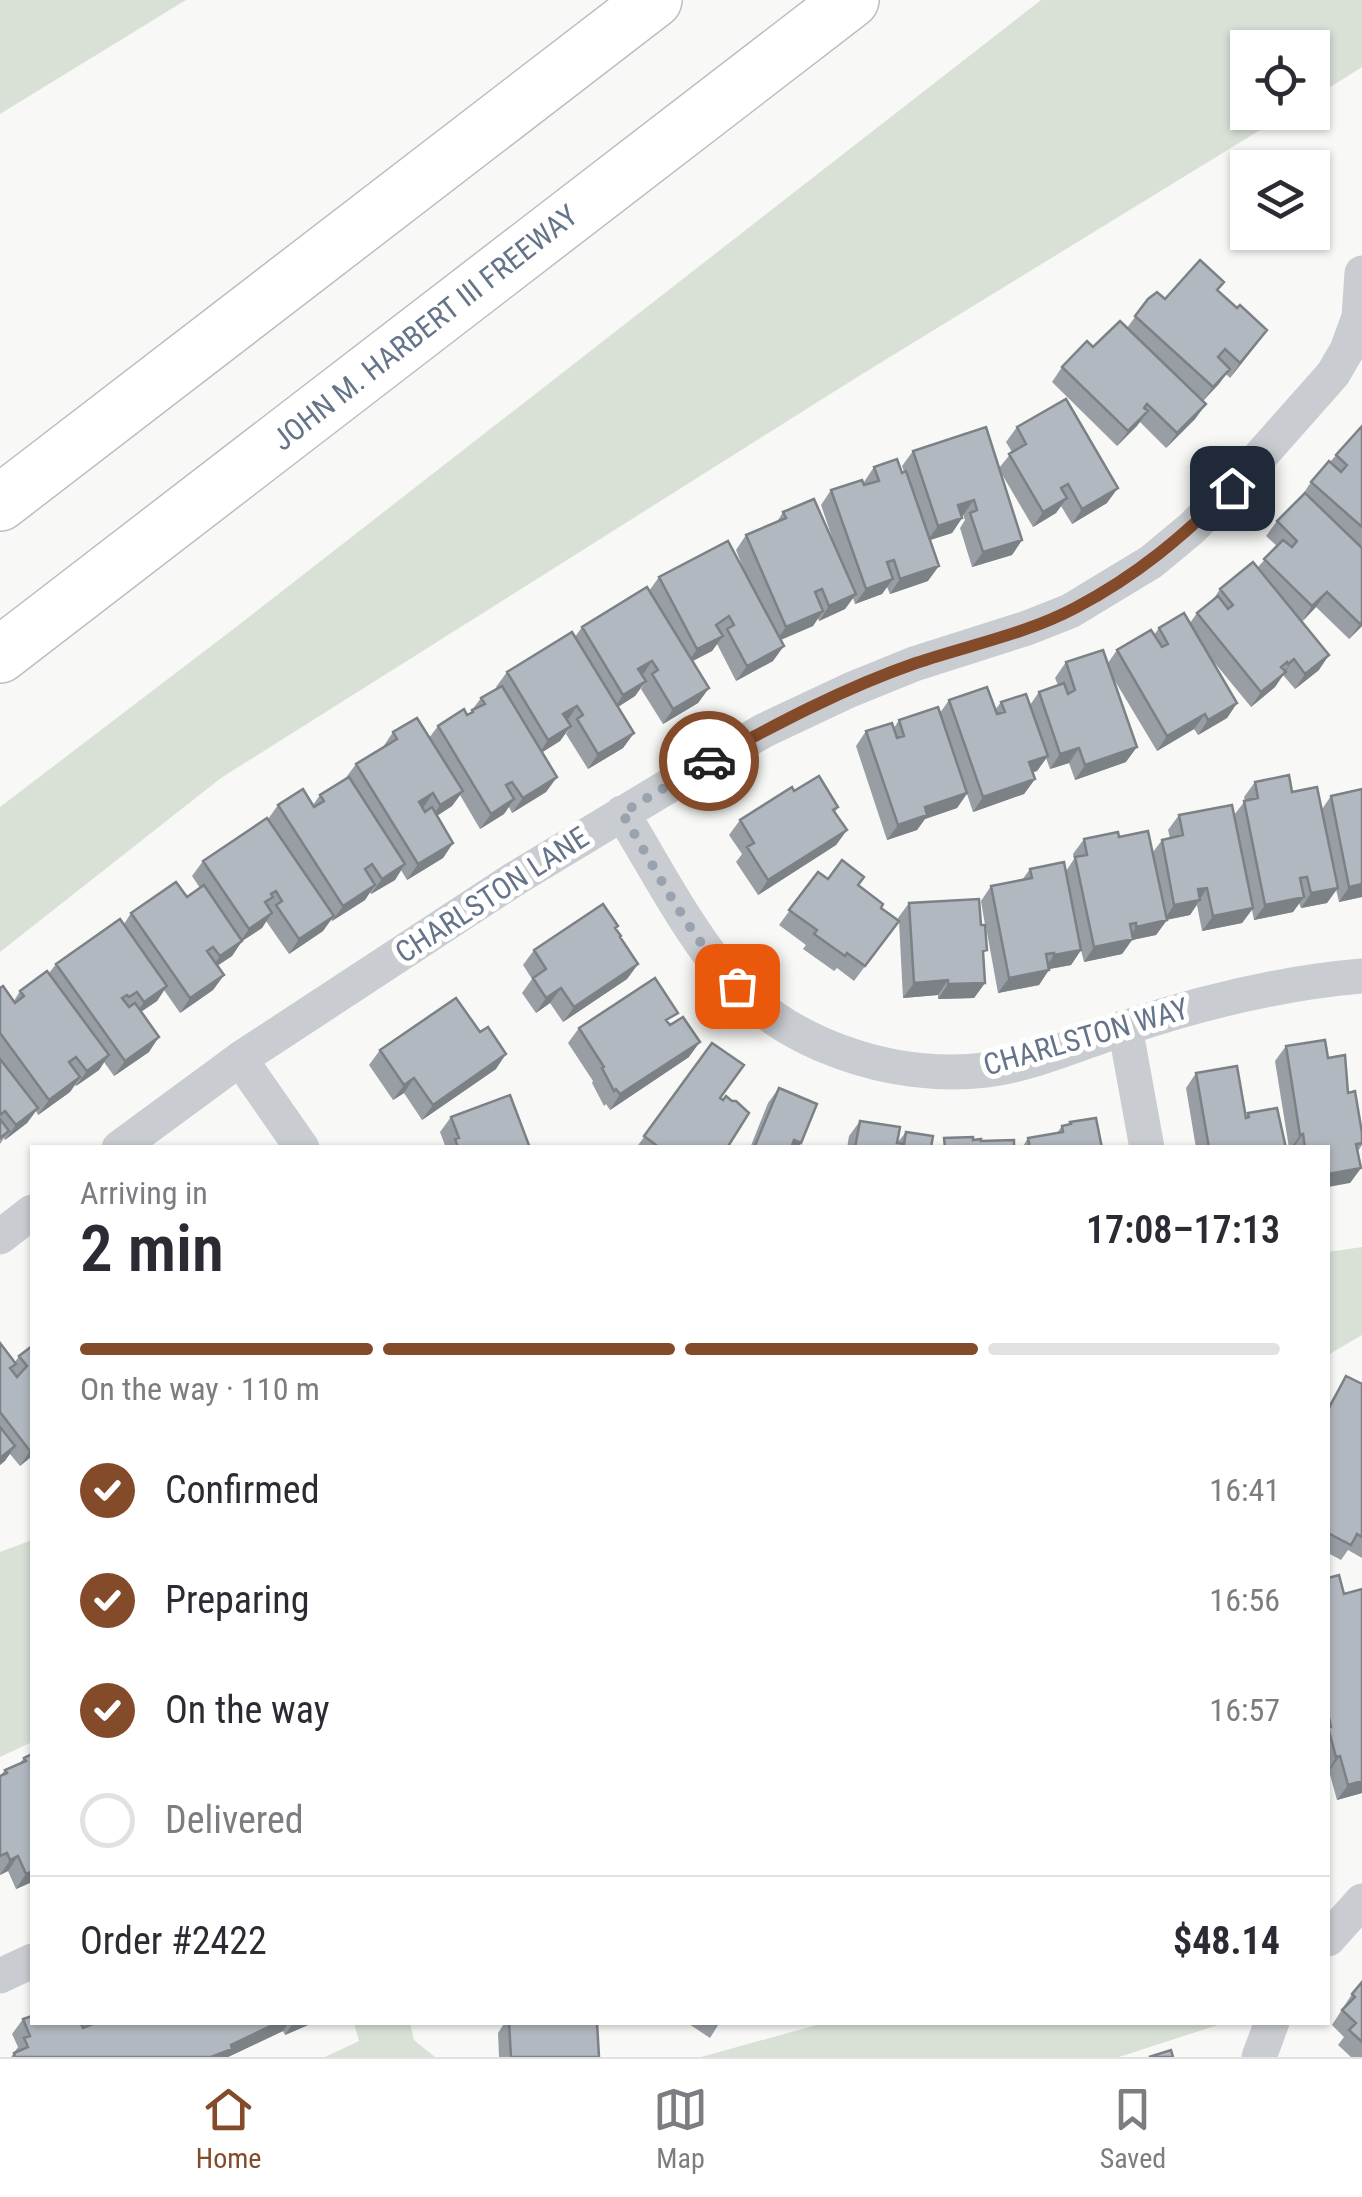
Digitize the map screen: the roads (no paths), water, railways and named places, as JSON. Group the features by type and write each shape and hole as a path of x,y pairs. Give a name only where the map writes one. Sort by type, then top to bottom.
{"highway":[{"path":"0,503 654,0"},
{"name":"JOHN M. HARBERT III FREEWAY","path":"0,655 851,0"}],"street":[{"name":"CHARLSTON LANE","path":"123,1145 240,1059 516,878 751,738 914,664 1028,628 1070,610 1151,562 1232,488 1333,374 1348,350 1359,317 1362,273"},
{"name":"CHARLSTON WAY","path":"622,813 721,969 754,1002 791,1028 828,1047 867,1060 942,1071 988,1070 1194,1006 1259,990 1362,976"},
{"path":"1126,1027 1146,1145"},
{"path":"240,1059 300,1145"},
{"path":"0,1237 30,1214"},
{"path":"1330,1937 1362,1901"},
{"path":"0,1976 30,1962"},
{"path":"1259,2057 1271,2025"}]}
